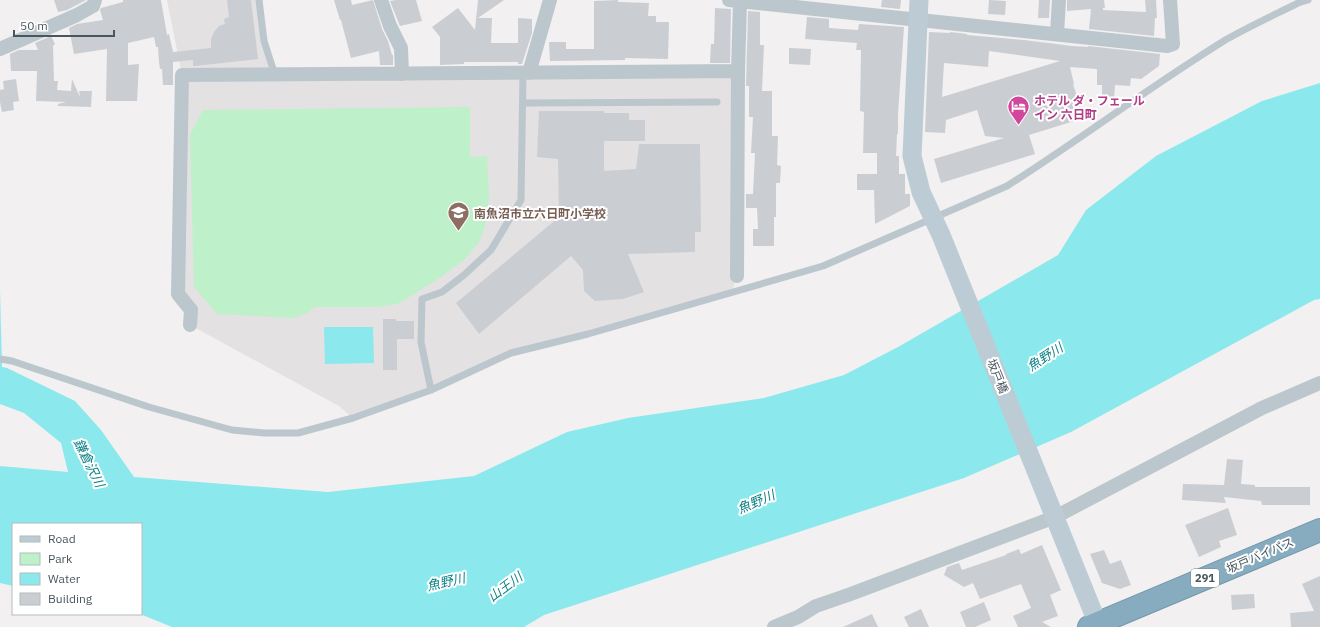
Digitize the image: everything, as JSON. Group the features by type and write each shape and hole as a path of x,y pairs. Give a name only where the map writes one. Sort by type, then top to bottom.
{"highway":[{"name":"坂戸バイパス","path":"1095,626 1320,530"}],"street":[{"path":"0,49 77,15 94,3 107,0"},
{"path":"382,0 390,26 401,48 402,74"},
{"path":"526,73 550,0"},
{"name":"坂戸橋","path":"919,0 912,156 921,192 934,217 1055,517 1095,626"},
{"path":"1057,34 1059,0"},
{"path":"738,276 738,71 734,1 1167,46 1173,44 1170,0"},
{"path":"190,325 191,310 178,294 182,75 738,71"},
{"path":"774,627 798,617 816,606 1055,517 1262,408 1320,383"}],"lane":[{"path":"259,0 264,40 275,75"},
{"path":"0,359 12,361 149,407 232,430 264,433 298,433 353,418 431,390 511,353 588,334 823,266 1007,186 1109,116 1228,39 1298,3 1308,0"},
{"path":"431,390 421,342 422,299 442,292 492,250 521,200 523,103 526,73"},
{"path":"523,103 717,102"}],"shaded area":[{"name":"南魚沼市立六日町小学校","path":"167,0 259,0 264,41 275,75 738,71 737,276 732,292 511,353 353,418 339,406 190,325 178,294 182,75"}],"green space":[{"path":"470,107 470,157 487,156 489,197 485,226 479,242 466,258 441,277 397,304 378,307 315,307 307,313 294,318 217,314 194,287 190,135 203,110"}],"water":[{"path":"1320,83 1320,299 1314,300 1071,432 964,478 544,615 524,627 172,627 142,615 142,523 12,523 12,586 0,583 0,466 68,472 61,443 24,413 0,404 0,290 2,367 7,368 75,401 101,430 134,477 328,492 474,476 567,432 628,418 764,398 844,375 898,347 1058,255 1086,210 1156,156 1262,101"},
{"path":"324,327 373,327 374,363 325,364"}],"building":[{"path":"54,0 86,0 67,10 58,12"},
{"path":"123,0 161,0 167,35 169,34 173,52 211,48 211,39 214,32 219,26 225,24 224,19 229,17 227,0 251,0 258,59 195,66 193,66 193,60 173,62 173,85 163,85 158,47 156,47 154,37 128,43 128,65 139,64 137,101 106,101 107,49 74,54 69,28 77,24 103,20 100,10 101,8 123,2"},
{"path":"334,0 351,0 352,5 373,0 382,29 393,55 393,65 380,65 379,51 351,58"},
{"path":"416,0 422,21 400,26 390,1"},
{"path":"478,0 504,0 478,18 492,18 491,43 518,43 518,18 532,19 532,33 522,64 518,64 518,62 464,62 464,64 440,65 440,37 432,27 458,8 475,30"},
{"path":"618,0 618,2 649,3 648,16 656,16 656,22 669,22 668,59 625,58 625,60 550,61 549,42 566,42 566,49 594,49 594,1"},
{"path":"882,0 901,0 900,9 881,7"},
{"path":"989,0 1006,1 1005,15 988,14"},
{"path":"1039,0 1050,0 1049,18 1038,18"},
{"path":"1067,0 1104,0 1105,8 1103,8 1103,10 1146,12 1145,0 1156,0 1157,18 1155,18 1154,36 1089,29 1091,9 1067,11"},
{"path":"715,8 731,9 730,63 710,63 711,44 714,44"},
{"path":"748,11 760,12 760,45 764,45 762,91 772,91 772,136 778,136 777,165 781,166 780,183 776,183 774,246 753,246 753,229 758,229 757,208 746,208 746,194 753,194 755,153 751,153 753,117 749,117 749,86 746,86"},
{"path":"807,17 829,19 829,28 858,30 859,24 904,27 896,156 899,156 899,174 905,174 905,194 910,194 910,206 875,224 874,190 857,190 857,174 877,174 877,153 863,153 864,112 860,111 861,50 856,50 857,43 805,39"},
{"path":"929,32 950,32 1072,46 1088,46 1160,54 1159,66 1141,79 1131,78 1130,86 1115,85 1114,98 1102,98 1102,85 1097,85 1097,69 1070,67 1073,84 1084,118 1029,135 1035,154 941,183 934,159 1004,138 985,136 977,110 946,120 945,133 925,132","holes":["989,51 1060,61 942,97 944,63 988,67"]},
{"path":"51,36 55,44 53,46 54,81 58,81 57,90 71,91 72,79 80,97 79,91 92,91 91,107 58,106 58,104 66,102 36,101 37,71 11,71 10,54 19,50 38,50 35,43"},
{"path":"789,48 811,49 810,65 789,64"},
{"path":"16,79 19,101 13,102 14,110 2,112 0,90 4,89 3,81"},
{"path":"539,111 604,111 604,113 629,113 629,120 645,120 645,141 604,141 604,171 636,169 639,144 700,144 701,232 695,232 695,252 628,254 644,292 623,299 595,301 584,291 583,270 571,256 479,334 456,303 559,217 558,159 537,157"},
{"path":"383,319 414,321 414,339 397,339 397,370 383,370"},
{"path":"1227,459 1243,460 1241,484 1255,485 1255,487 1310,487 1310,505 1262,505 1261,501 1224,497 1226,503 1182,500 1183,484 1224,485"},
{"path":"1228,508 1237,535 1219,541 1221,547 1199,557 1185,525"},
{"path":"1042,545 1061,590 1050,595 1058,616 1042,622 1051,627 1018,627 1013,616 1031,608 1021,584 980,599 973,583 964,587 944,575 947,567 959,563 962,570 1019,549 1021,554"},
{"path":"1104,550 1110,564 1121,560 1131,585 1120,589 1102,583 1090,554"},
{"path":"1320,576 1320,627 1291,627 1290,613 1314,611 1302,584"},
{"path":"1254,594 1255,608 1232,610 1231,595"},
{"path":"984,602 991,620 975,627 966,627 960,612"},
{"path":"921,609 929,627 909,627 904,617"},
{"path":"872,614 878,627 843,627"}],"place":[{"name":"ホテル ダ・フェール イン 六日町","path":"1019,126"},
{"name":"南魚沼市立六日町小学校","path":"458,232"}],"water label":[{"name":"魚野川","path":"1045,357"},
{"name":"鎌倉沢川","path":"89,463"},
{"name":"魚野川","path":"756,502"},
{"name":"魚野川","path":"446,582"},
{"name":"山王川","path":"505,587"}]}
